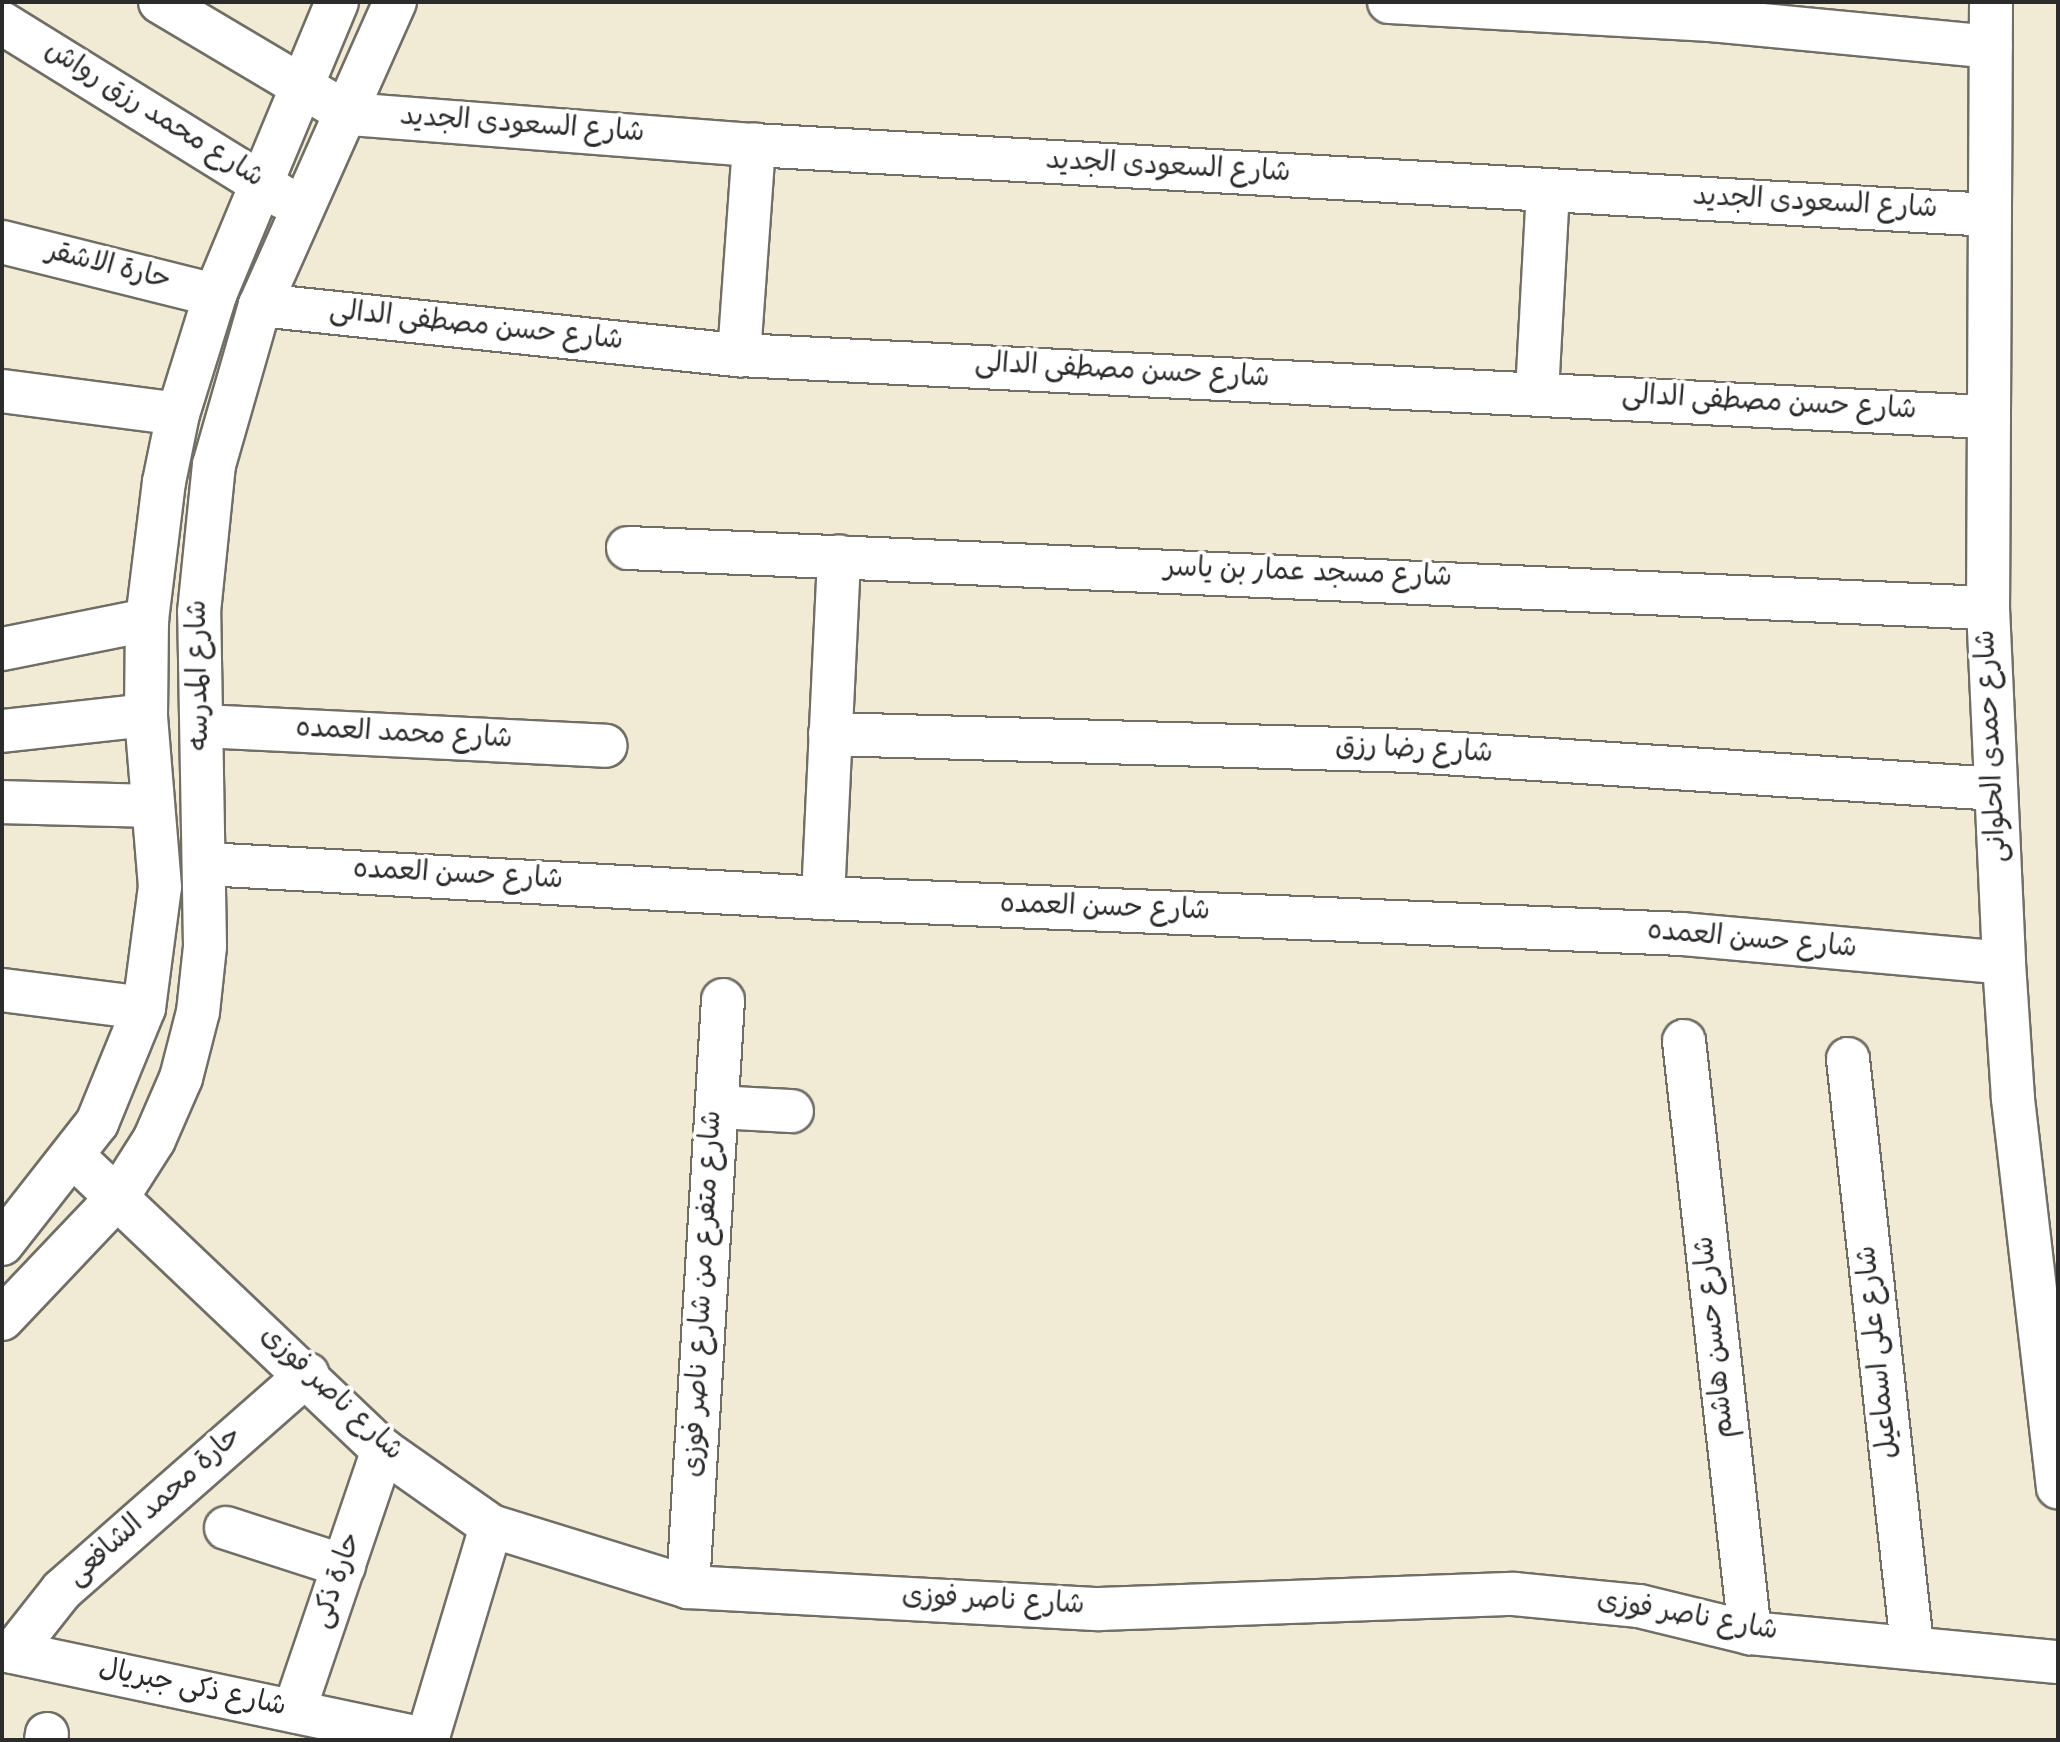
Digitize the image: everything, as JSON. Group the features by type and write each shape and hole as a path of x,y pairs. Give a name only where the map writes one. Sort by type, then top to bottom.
{"street":[{"path":"160,2 349,114"},
{"name":"شارع المدرسه","path":"10,1220 74,1157 116,1085 144,1008 160,887 146,715 147,620 164,482 178,414 215,295 337,2"},
{"name":"شارع المدرسه","path":"2,1319 117,1198 154,1140 191,1046 203,979 205,864 199,612 206,514 224,417 260,305 349,114 395,2"},
{"path":"1389,2 1710,11 1991,47"},
{"name":"شارع حمدى الحلوانى","path":"1991,2 1986,417 1988,608 1996,789 2013,1099 2058,1487"},
{"name":"شارع محمد رزق رواش","path":"2,23 304,209"},
{"name":"شارع السعودى الجديد","path":"349,114 754,145 1989,215"},
{"path":"739,355 754,145"},
{"path":"1537,393 1548,190"},
{"name":"حارة الاشقر","path":"2,242 215,295"},
{"name":"شارع حسن مصطفى الدالى","path":"260,305 739,355 1986,417"},
{"path":"2,391 178,414"},
{"name":"شارع مسجد عمار بن ياسر","path":"628,548 1988,608"},
{"path":"823,898 839,556"},
{"path":"2,649 147,620"},
{"path":"2,731 146,715"},
{"name":"شارع محمد العمده","path":"202,726 606,746"},
{"name":"شارع رضا رزق","path":"830,734 1412,751 1996,789"},
{"path":"2,802 153,806"},
{"name":"شارع حسن العمده","path":"205,864 823,898 1682,934 2004,963"},
{"path":"2,990 144,1008"},
{"name":"شارع متفرع من شارع ناصر فوزى","path":"688,1587 723,1000"},
{"name":"شارع حسن هاشم","path":"1684,1041 1750,1633"},
{"name":"شارع على اسماعيل","path":"1848,1059 1912,1645"},
{"path":"717,1107 792,1111"},
{"name":"شارع ناصر فوزى","path":"74,1157 308,1374 383,1450 491,1526 688,1587 1099,1609 1514,1594 1639,1606 1750,1633 1912,1645 2058,1662"},
{"name":"حارة محمد الشافعى","path":"8,1651 62,1590 108,1547 308,1374"},
{"name":"حارة ذكى","path":"294,1711 383,1450"},
{"path":"428,1740 491,1526"},
{"path":"226,1528 344,1566"},
{"name":"شارع ذكى جبريال","path":"8,1651 428,1740"}]}
